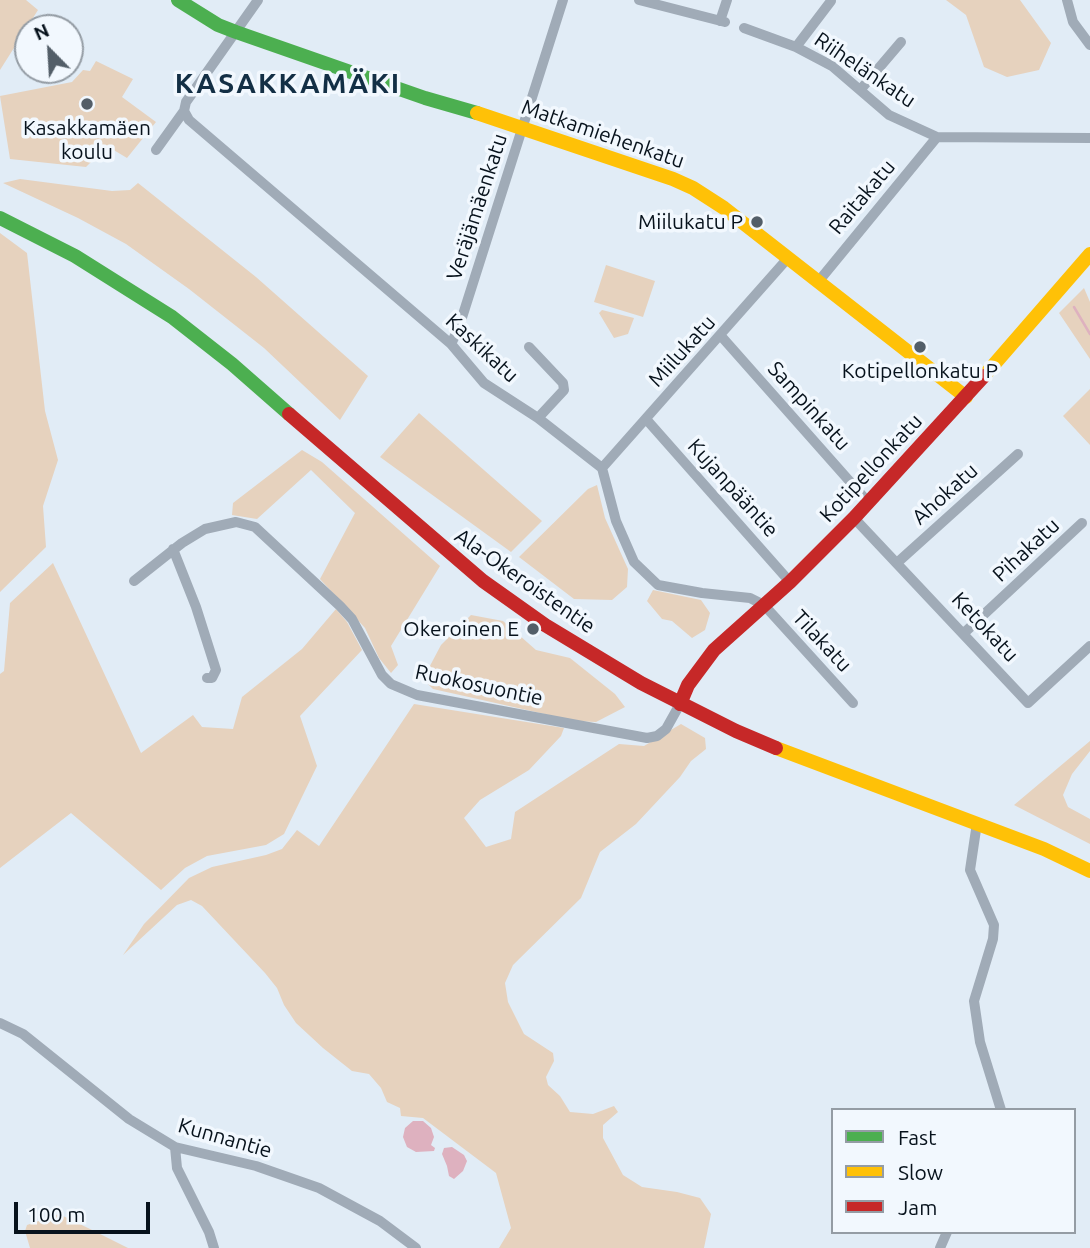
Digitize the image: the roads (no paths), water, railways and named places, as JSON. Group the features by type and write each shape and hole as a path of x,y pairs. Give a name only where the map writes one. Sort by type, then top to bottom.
{"street":[{"path":"156,150 186,116 186,102 258,0"},
{"name":"Veräjämäenkatu","path":"451,344 459,327 563,0"},
{"path":"639,0 722,21 727,0"},
{"path":"1067,0 1073,22 1090,45"},
{"name":"Matkamiehenkatu","path":"181,1 218,25 236,32 693,188 724,208 966,397"},
{"path":"796,47 831,1"},
{"name":"Riihelänkatu","path":"744,28 796,47 832,66 889,115 937,137 1090,138"},
{"path":"861,89 901,42"},
{"name":"Kaskikatu","path":"186,116 451,344 484,383 538,418 602,468"},
{"name":"Raitakatu","path":"818,282 937,137"},
{"name":"Ala-Okeroistentie","path":"0,218 75,256 172,317 232,363 483,581 545,625 680,704 790,754 1044,849 1090,871"},
{"name":"Kotipellonkatu","path":"680,704 688,685 704,662 854,518 966,397 1090,254"},
{"name":"Miilukatu","path":"602,468 788,258"},
{"name":"Sampinkatu","path":"721,336 868,502"},
{"path":"529,347 563,383 564,390 538,418"},
{"name":"Kujanpääntie","path":"646,419 790,582"},
{"name":"Ahokatu","path":"898,562 1018,454"},
{"path":"602,468 616,521 634,562 658,585 750,598 764,606"},
{"name":"Ketokatu","path":"854,518 1028,703 1090,646"},
{"name":"Ruokosuontie","path":"134,582 205,528 236,522 255,527 340,606 352,619 382,674 391,684 416,695 647,738 657,736 666,729 680,704"},
{"name":"Pihakatu","path":"964,633 1082,523"},
{"path":"173,550 196,607 216,670 212,678 207,678"},
{"name":"Tilakatu","path":"764,606 853,703"},
{"path":"977,823 970,870 993,925 993,939 974,1001 980,1042 1000,1108"},
{"name":"Kunnantie","path":"0,1023 23,1034 129,1119 175,1147 256,1166 319,1188 380,1221 416,1248"},
{"path":"175,1147 177,1168 209,1232 214,1248"}],"waterway":[{"path":"1074,307 1090,334"}],"place":[{"name":"Kasakkamäen koulu","path":"87,104"},
{"name":"Miilukatu P","path":"757,222"},
{"name":"Kotipellonkatu P","path":"920,347"},
{"name":"Okeroinen E","path":"533,629"}],"district":[{"name":"KASAKKAMÄKI","path":"288,84"}]}
